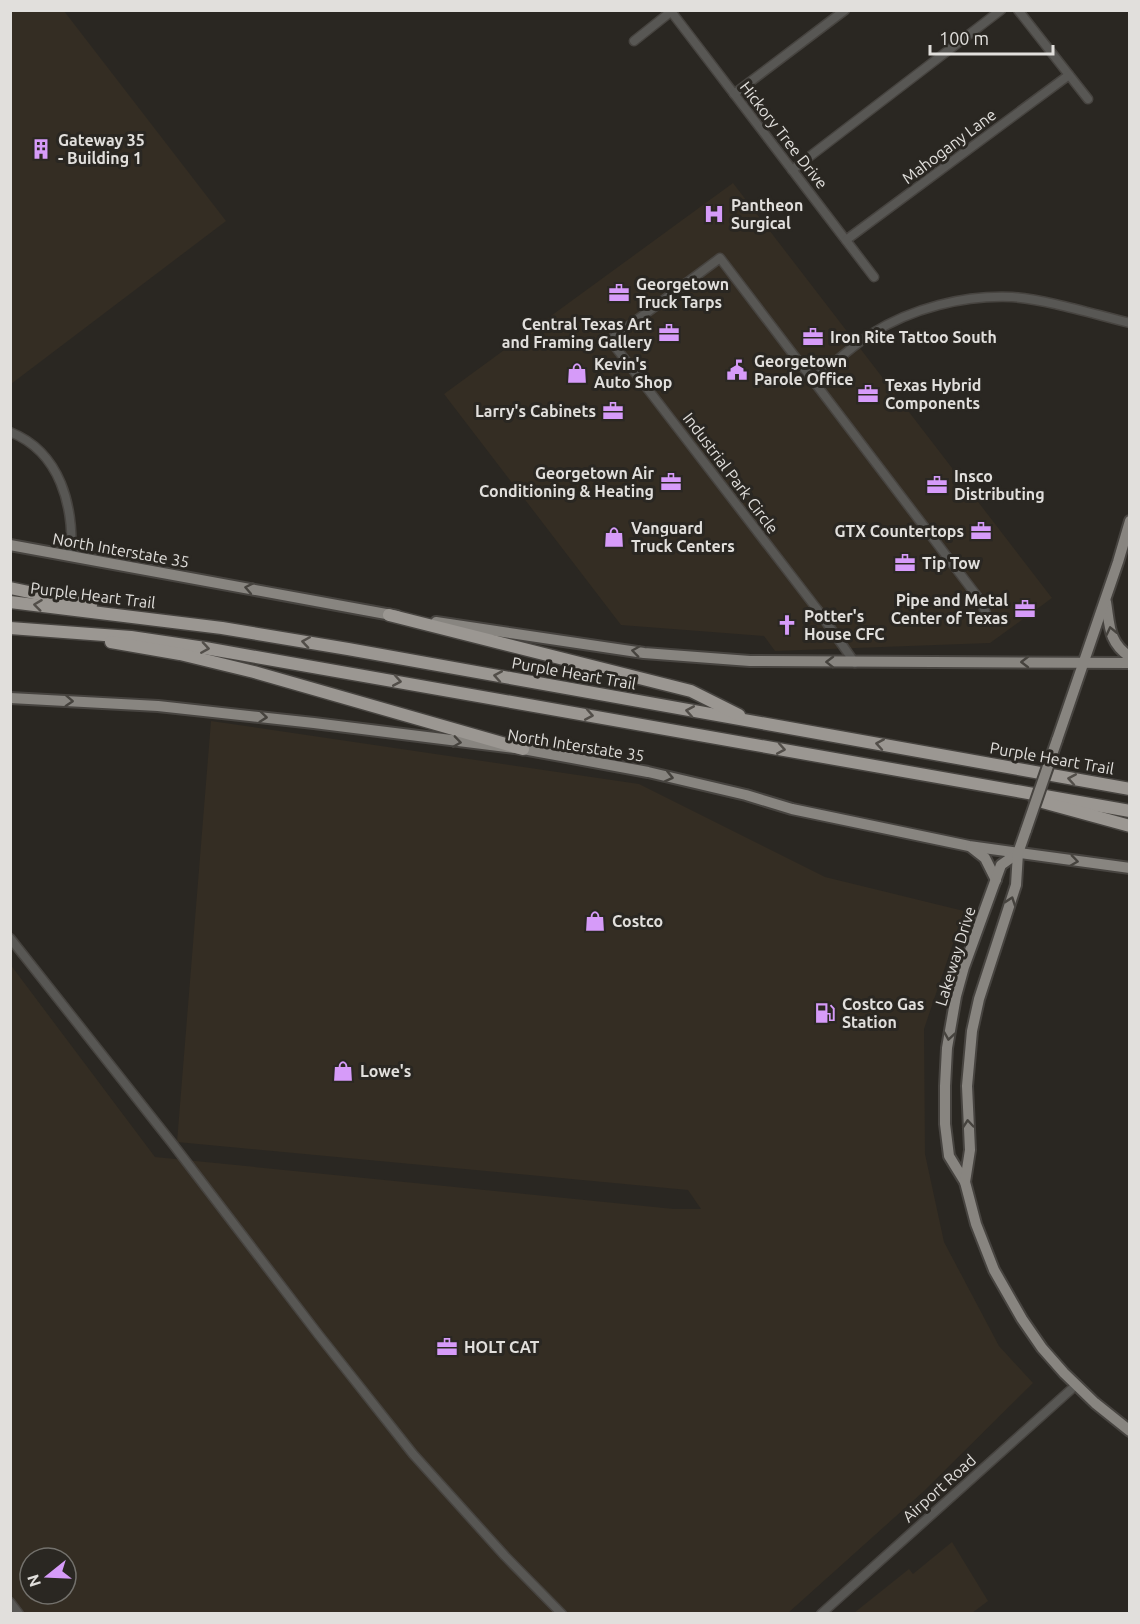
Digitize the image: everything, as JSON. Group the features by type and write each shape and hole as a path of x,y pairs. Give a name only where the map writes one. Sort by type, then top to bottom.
{"highway":[{"path":"10,588 138,617"},
{"name":"Purple Heart Trail","path":"10,602 138,617 325,646 1130,789"},
{"path":"389,615 691,691 748,720"},
{"path":"10,628 131,637 205,648 1130,811"},
{"path":"63,633 180,654 254,672 523,749"},
{"path":"991,786 1058,808 1130,826"}],"main road":[{"name":"Lakeway Drive","path":"965,1182 970,1150 967,1086 972,1031 982,989 1017,885 1018,853 1106,599 1130,521"},
{"name":"North Interstate 35","path":"10,545 389,615 644,653 750,661 1130,663"},
{"path":"1106,599 1114,643 1130,657"},
{"name":"North Interstate 35","path":"10,698 158,706 523,749 648,772 792,808 969,846 1130,868"},
{"path":"969,846 985,858 996,880"},
{"name":"Lakeway Drive","path":"1018,853 1001,865 964,967 956,996 947,1048 945,1124 949,1156 965,1182 980,1237 1002,1286 1032,1334 1076,1385 1130,1431"}],"street":[{"path":"734,94 845,10"},
{"path":"792,170 1001,10"},
{"path":"1018,10 1088,99"},
{"path":"634,41 671,11"},
{"name":"Hickory Tree Drive","path":"671,11 874,277"},
{"name":"Mahogany Lane","path":"846,240 1069,75"},
{"name":"Industrial Park Circle","path":"855,663 817,609 610,340 720,258 980,600 989,620"},
{"path":"813,380 871,334 905,317 949,303 984,297 1014,297 1130,322"},
{"path":"10,432 39,450 53,467 64,488 72,532 71,556"},
{"path":"10,938 413,1454 505,1556 562,1614"},
{"name":"Airport Road","path":"821,1614 1076,1385"},
{"path":"10,1602 19,1614"}],"shaded area":[{"path":"11,10 64,11 226,221 11,384"},
{"path":"733,183 1052,598 990,643 775,651 764,636 621,625 444,394"},
{"path":"211,721 639,784 825,877 964,911 924,1029 925,1154 944,1242 999,1346 1033,1383 924,1491 788,1613 11,1613 10,964 155,1157 674,1209 701,1209 688,1190 177,1142"},
{"path":"952,1542 988,1601 972,1613 854,1613 909,1569 913,1574"}],"place":[{"name":"Gateway 35 - Building 1","path":"41,149"},
{"name":"Pantheon Surgical","path":"714,214"},
{"name":"Georgetown Truck Tarps","path":"619,293"},
{"name":"Central Texas Art and Framing Gallery","path":"669,333"},
{"name":"Iron Rite Tattoo South","path":"813,337"},
{"name":"Georgetown Parole Office","path":"737,370"},
{"name":"Kevin's Auto Shop","path":"577,373"},
{"name":"Texas Hybrid Components","path":"868,394"},
{"name":"Larry's Cabinets","path":"613,411"},
{"name":"Georgetown Air Conditioning & Heating","path":"671,482"},
{"name":"Insco Distributing","path":"937,485"},
{"name":"GTX Countertops","path":"981,531"},
{"name":"Vanguard Truck Centers","path":"614,537"},
{"name":"Tip Tow","path":"905,563"},
{"name":"Pipe and Metal Center of Texas","path":"1025,609"},
{"name":"Potter's House CFC","path":"787,625"},
{"name":"Costco","path":"595,921"},
{"name":"Costco Gas Station","path":"825,1013"},
{"name":"Lowe's","path":"343,1071"},
{"name":"HOLT CAT","path":"447,1347"}]}
